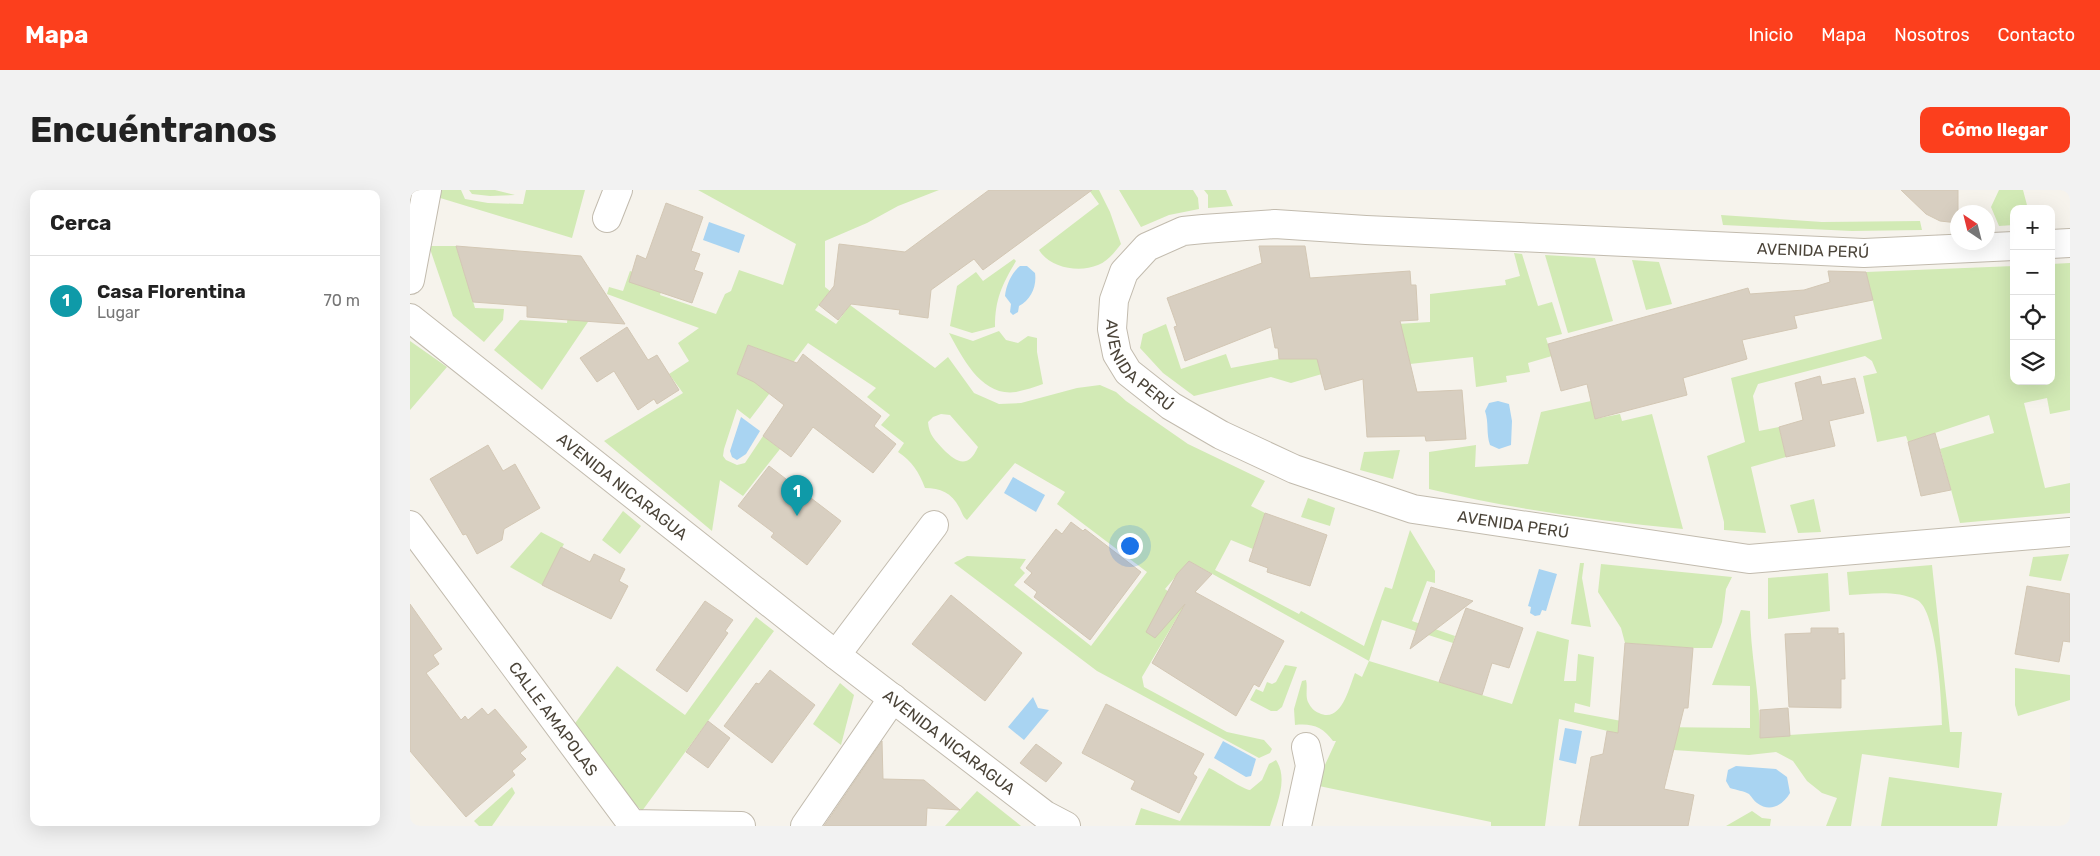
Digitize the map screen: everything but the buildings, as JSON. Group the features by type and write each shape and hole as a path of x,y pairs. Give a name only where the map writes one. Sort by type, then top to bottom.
{"street":[{"path":"410,280 427,190"},
{"path":"607,218 618,190"},
{"name":"AVENIDA PERÚ","path":"2010,246 1864,253 1366,230 1275,224 1204,229 1183,231 1147,247 1124,272 1114,300 1112,330 1117,354 1128,372 1171,406 1221,435 1294,469 1413,509 1749,560 2070,532"},
{"path":"2055,244 2070,243"},
{"name":"AVENIDA NICARAGUA","path":"410,318 836,655 1044,815 1066,826"},
{"name":"CALLE AMAPOLAS","path":"410,524 632,824 742,826"},
{"path":"836,655 934,525"},
{"path":"804,826 892,698"},
{"path":"1297,826 1310,766 1306,747"}],"green space":[{"path":"438,190 461,190 465,199 488,203 523,204 526,190 585,190 572,238 437,197"},
{"path":"469,190 495,190 515,195 490,196 472,194"},
{"path":"698,190 939,190 898,206 867,223 825,241 825,287 830,291 815,310 836,324 850,305 935,368 948,357 974,393 999,404 1021,403 1077,388 1100,385 1116,392 1188,444 1265,481 1251,506 1265,513 1253,549 1231,540 1215,570 1299,614 1301,611 1364,646 1385,587 1392,589 1410,530 1435,571 1435,583 1427,581 1412,621 1455,636 1453,643 1382,620 1369,661 1189,561 1165,589 1185,604 1142,677 1144,687 1227,732 1264,740 1272,749 1270,753 1259,758 1097,671 954,563 967,556 1026,559 1020,568 1025,573 1014,585 1091,646 1147,572 1057,504 1065,492 1015,463 967,520 953,498 941,490 925,488 914,467 898,452 904,443 881,425 890,415 867,397 876,388 808,343 750,419 737,409 724,449 723,456 726,460 737,465 745,463 763,436 780,449 743,496 720,480 712,531 604,441 683,393 669,374 689,361 678,343 699,328 607,294 609,287 623,291 630,271 664,283 660,295 716,314 725,294 731,291 739,270 783,285 796,244","holes":["748,345 759,349 748,379 737,374","941,414 950,415 978,447 970,459 962,462 953,458 931,434 928,422 933,417"]},
{"path":"1089,190 1099,190 1110,212 1121,244 1108,259 1098,265 1074,269 1057,265 1039,250 1099,204"},
{"path":"1119,190 1193,190 1198,198 1199,209 1169,215 1141,227"},
{"path":"1204,190 1226,190 1233,206 1208,208 1208,195"},
{"path":"1999,190 2023,190 2027,205 2010,205 2010,225 1999,226 1995,216 1995,205 1992,205"},
{"path":"1721,215 1822,222 1920,221 1922,230 1852,231 1723,225"},
{"path":"429,246 456,246 475,308 504,309 503,320 484,342 453,316"},
{"path":"1514,253 1522,254 1538,306 1552,302 1562,334 1546,338 1552,356 1528,363 1530,372 1506,376 1507,382 1476,387 1473,357 1410,364 1407,349 1364,326 1430,322 1430,294 1506,285 1505,280 1520,276"},
{"path":"1545,255 1595,258 1613,321 1568,333"},
{"path":"1014,259 1016,261 1003,285 998,300 995,327 972,333 950,326 957,286 976,272 983,281"},
{"path":"1632,260 1659,262 1672,304 1646,310"},
{"path":"2070,263 2070,410 2050,414 2047,398 2024,403 2045,488 2070,483 2070,513 1960,523 1940,449 1994,433 1989,415 1908,442 1906,436 1877,442 1863,376 1877,373 1872,361 1865,356 1758,384 1753,396 1759,431 1779,427 1786,457 1751,467 1766,533 1724,530 1724,522 1707,456 1745,442 1731,378 1882,339 1866,272 2010,266 2010,385 2055,385 2055,264"},
{"path":"568,315 592,316 542,390 494,350 520,320 567,323"},
{"path":"1166,324 1181,369 1226,354 1231,368 1279,359 1291,359 1291,350 1353,365 1291,383 1271,377 1194,396 1163,373 1140,348 1143,334"},
{"path":"999,331 1006,340 1018,343 1028,336 1037,338 1037,352 1043,384 1016,392 1004,392 993,389 975,374 967,364 949,333 973,341"},
{"path":"410,341 447,367 410,410"},
{"path":"1591,401 1595,419 1620,414 1622,421 1652,414 1683,529 1555,514 1429,489 1429,452 1476,445 1475,467 1528,464 1541,412"},
{"path":"1400,450 1393,479 1360,470 1364,452"},
{"path":"1308,498 1335,508 1330,526 1301,517"},
{"path":"1814,499 1821,532 1798,533 1790,505"},
{"path":"623,511 641,526 620,554 602,540"},
{"path":"541,532 564,544 542,585 510,567"},
{"path":"2069,554 2061,581 2029,576 2033,557"},
{"path":"1580,563 1584,563 1582,578 1591,627 1571,624"},
{"path":"1601,564 1732,577 1726,589 1722,622 1712,648 1625,643 1621,628 1598,592"},
{"path":"1932,565 1950,732 1962,732 1959,768 1862,754 1851,826 1826,826 1837,798 1822,793 1807,781 1793,761 1776,752 1749,755 1673,750 1640,739 1559,719 1545,826 1491,826 1491,822 1319,786 1324,767 1336,741 1333,741 1321,729 1312,725 1295,725 1294,709 1302,681 1306,680 1307,699 1310,706 1317,712 1327,715 1333,714 1343,703 1355,673 1362,677 1369,661 1512,704 1537,631 1569,640 1564,681 1576,681 1578,654 1594,657 1590,707 1575,703 1574,712 1653,727 1750,728 1750,686 1712,685 1741,610 1750,611 1760,737 1942,725 1934,638 1924,607 1917,600 1901,595 1883,593 1849,595 1847,572"},
{"path":"1828,573 1830,611 1768,619 1768,578"},
{"path":"756,617 774,631 642,811 614,782 573,726 617,666 685,715"},
{"path":"1285,665 1297,667 1282,707 1277,711 1271,711 1250,700 1256,689 1263,692 1267,682 1272,684 1276,682"},
{"path":"2015,668 2070,675 2070,700 2018,716 2015,705"},
{"path":"840,683 854,695 841,745 813,724"},
{"path":"1276,760 1280,767 1281,784 1270,826 1135,825 1141,808 1180,821 1209,768 1250,790 1262,780 1269,764"},
{"path":"1889,777 2002,793 1997,826 1881,826"},
{"path":"512,787 515,793 492,826 479,826 474,821"},
{"path":"977,791 1021,826 945,826"},
{"path":"1752,811 1762,818 1771,819 1770,826 1726,826"}],"water":[{"path":"709,222 745,235 739,253 703,240"},
{"path":"1020,266 1027,266 1035,273 1035,283 1030,296 1019,306 1018,312 1013,315 1010,312 1011,304 1005,296 1010,279"},
{"path":"1498,401 1509,404 1512,421 1511,445 1499,449 1490,445 1485,411 1489,403"},
{"path":"741,417 760,431 746,454 737,460 732,457 730,451"},
{"path":"1013,477 1045,495 1036,512 1004,493"},
{"path":"1539,569 1557,574 1546,611 1542,610 1540,615 1535,616 1530,613 1531,607 1528,606"},
{"path":"1033,697 1038,708 1049,710 1024,740 1008,727"},
{"path":"1565,728 1582,731 1576,764 1559,760"},
{"path":"1223,741 1256,759 1251,776 1246,777 1214,758"},
{"path":"1736,766 1776,769 1787,777 1790,793 1784,801 1776,806 1762,806 1749,794 1730,788 1726,781 1728,770"}],"place":[{"name":"Casa Florentina","path":"797,516"}]}
